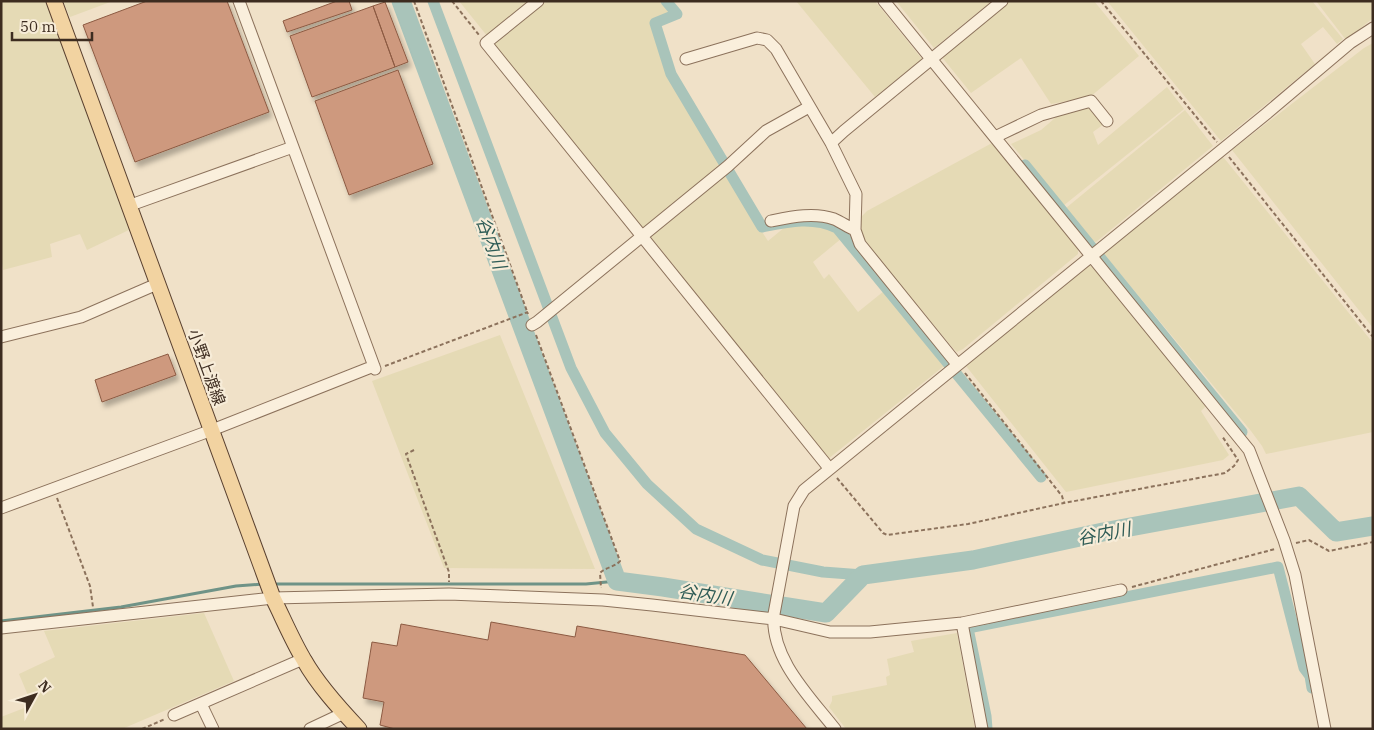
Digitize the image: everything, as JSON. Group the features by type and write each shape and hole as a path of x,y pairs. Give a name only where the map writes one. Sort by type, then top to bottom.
{"main road":[{"name":"小野上渡線","path":"54,1 212,430 257,538 273,598 303,659 316,678 359,729"}],"street":[{"path":"1,508 375,368 239,1"},
{"path":"538,1 486,43 829,468"},
{"path":"884,1 1249,450 1294,575 1325,729"},
{"path":"830,143 1002,1"},
{"path":"835,729 793,676 777,644 774,617 777,598 794,506 804,490 1266,114 1350,43 1373,28"},
{"path":"686,59 756,38 767,40 776,49 830,143 856,194 855,230 860,244 957,364"},
{"path":"995,137 1041,115 1091,102 1107,121"},
{"path":"532,325 728,166 766,131 809,107"},
{"path":"128,206 293,147"},
{"path":"771,221 796,216 818,216 833,219 855,230"},
{"path":"1,337 81,317 158,284"},
{"path":"1,628 273,598 449,594 603,600 774,617 830,632 870,632 962,623 1121,590"},
{"path":"962,623 982,729"},
{"path":"174,715 303,659"},
{"path":"201,704 212,729"},
{"path":"310,729 344,713"}],"path":[{"path":"414,1 526,313 620,561 600,573 602,594"},
{"path":"452,1 486,43"},
{"path":"1101,1 1373,337"},
{"path":"375,368 526,313"},
{"path":"957,364 1062,496 1064,503"},
{"path":"829,468 882,533 887,536 968,524 1064,503 1225,473 1238,460 1222,436"},
{"path":"414,450 406,454 449,572 449,578"},
{"path":"53,489 90,586 93,612"},
{"path":"1121,590 1284,543 1309,540 1329,551 1373,542"},
{"path":"142,729 174,715"}],"shaded area":[{"path":"1,1 45,1 131,229 87,250 80,234 50,244 52,257 3,270 1,257"},
{"path":"63,1 113,1 70,17"},
{"path":"459,1 530,1 488,37"},
{"path":"547,1 660,1 669,13 651,20 669,80 721,165 642,229 493,44"},
{"path":"796,1 875,1 922,59 875,97"},
{"path":"896,1 992,1 934,48"},
{"path":"1008,1 1094,1 1139,56 1090,97 1051,104 1021,58 971,93 941,56"},
{"path":"1107,1 1312,1 1343,39 1337,44 1323,27 1301,44 1315,64 1221,141"},
{"path":"1316,1 1373,1 1373,18 1346,40"},
{"path":"1373,43 1373,328 1232,150"},
{"path":"1167,87 1184,109 1063,206 1011,144 1041,130 1062,112 1087,106 1104,124 1093,132 1098,145"},
{"path":"1185,110 1213,146 1096,242 1091,240 1066,208"},
{"path":"992,143 1078,249 1078,254 957,352 867,244 860,226 861,217 867,211"},
{"path":"1221,157 1224,158 1373,343 1373,432 1266,454 1251,431 1103,253"},
{"path":"725,175 768,241 785,227 793,226 821,226 830,229 842,238 813,262 824,279 829,274 858,312 884,291 944,366 828,459 651,237"},
{"path":"1089,265 1095,269 1206,406 1201,411 1229,455 1223,460 1066,492 966,366"},
{"path":"500,335 595,569 444,568 372,381"},
{"path":"204,613 234,681 122,729 1,729 1,717 32,705 19,674 55,657 44,631"},
{"path":"957,633 975,729 846,729 829,707 832,696 887,685 886,677 890,675 887,659 914,652 911,641"}],"building":[{"path":"147,1 227,1 269,112 135,162 83,25"},
{"path":"337,1 349,1 352,10 287,32 283,21"},
{"path":"385,2 408,62 395,67 373,6"},
{"path":"373,6 395,67 312,97 290,36"},
{"path":"398,70 433,164 349,195 315,101"},
{"path":"168,354 176,375 102,402 95,380"},
{"path":"491,622 575,637 577,626 745,655 807,729 395,729 380,725 384,702 363,698 372,642 397,646 401,624 488,640"}],"waterway":[{"name":"谷内川","path":"401,1 617,581 826,613 863,575 973,560 1103,532 1299,496 1336,532 1373,526"},
{"path":"433,1 571,368 605,433 647,484 696,529 762,560 823,572 863,575"},
{"path":"666,1 677,14 655,23 671,74 762,227 809,221 828,224 837,228 1041,477"},
{"path":"1025,165 1242,432"},
{"path":"987,729 968,628 1278,567 1304,668 1310,676 1312,688"},
{"path":"272,584 586,584 617,581"},
{"path":"1,621 121,607 236,586 263,584"}]}
